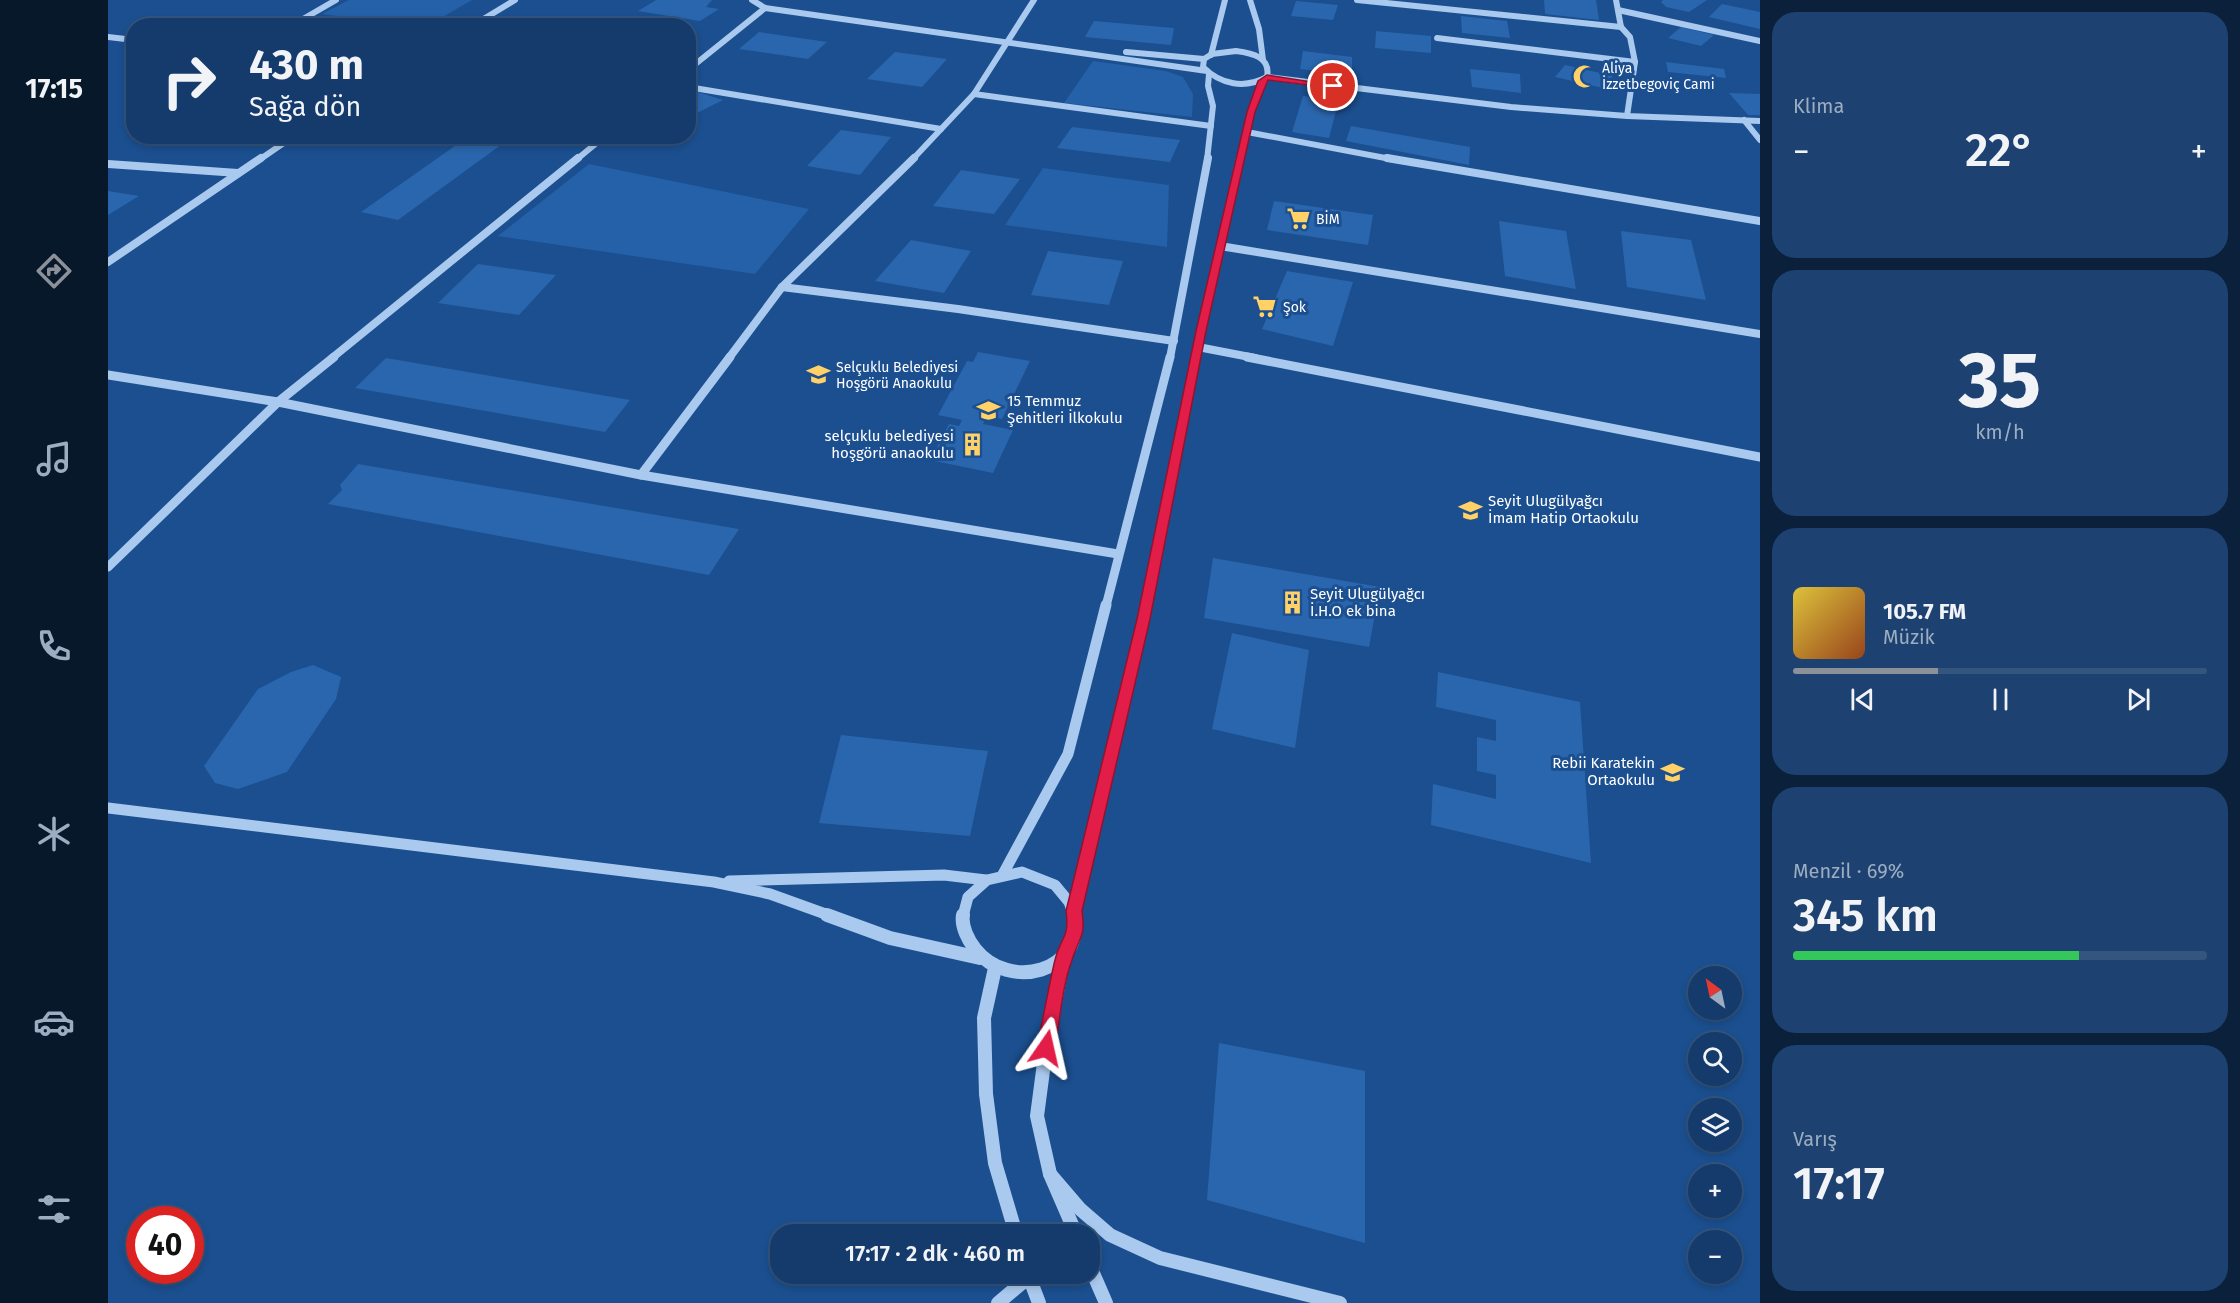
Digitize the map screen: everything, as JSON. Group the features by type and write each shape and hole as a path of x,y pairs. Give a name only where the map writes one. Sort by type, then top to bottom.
{"street":[{"path":"305,18 336,0"},
{"path":"485,18 515,0"},
{"path":"752,0 765,8 1208,72 1227,82 1264,79 1511,107 1627,116 1760,121"},
{"path":"641,475 782,287 974,94 1009,43 1034,0"},
{"path":"1211,55 1225,0"},
{"path":"1072,1224 1050,1174 1037,1116 1046,1048 1064,956 1075,935 1074,911 1143,619 1220,246 1247,132 1269,69 1263,60 1259,29 1250,0"},
{"path":"1357,0 1621,27"},
{"path":"1616,0 1621,27 1630,37 1635,62 1627,116"},
{"path":"696,64 765,8"},
{"path":"1618,10 1760,41"},
{"path":"108,37 126,39"},
{"path":"1437,39 1635,62"},
{"path":"1009,43 1204,59 1211,55 1236,51 1248,53 1263,60"},
{"path":"1003,874 1068,754 1174,341 1211,126 1213,106 1208,86 1208,72 1203,66 1204,59"},
{"path":"696,88 941,129"},
{"path":"974,94 1211,126"},
{"path":"1744,120 1760,140"},
{"path":"1247,132 1457,171 1760,221"},
{"path":"108,262 282,144"},
{"path":"108,567 278,402 595,144"},
{"path":"108,164 238,173"},
{"path":"1220,246 1760,334"},
{"path":"782,287 958,309 1174,341"},
{"path":"1198,347 1760,457"},
{"path":"108,375 278,402 641,475 1118,554"},
{"path":"108,808 714,882 770,894 890,938 980,958"},
{"path":"1064,956 1050,967 1033,973 1014,973 994,968 980,958 967,941 962,924 964,907 972,892 986,880 1003,874 1022,872 1039,876 1054,885 1066,896 1074,911"},
{"path":"714,882 944,875 986,880"},
{"path":"994,968 984,1018 986,1094 995,1163 1013,1224"},
{"path":"1050,1174 1080,1209 1110,1235 1161,1258 1340,1303"},
{"path":"998,1303 1019,1284"},
{"path":"1032,1284 1039,1303"},
{"path":"1098,1284 1106,1303"}],"shaded area":[{"path":"349,0 472,0 441,18 351,18 322,14"},
{"path":"1093,61 1166,71 1183,77 1193,94 1192,117 1064,103"},
{"path":"589,164 809,209 755,274 498,236"},
{"path":"1043,168 1169,185 1167,247 1005,225"}],"building":[{"path":"656,0 712,0 706,7 719,9 700,21 696,20 696,18 638,11"},
{"path":"1544,0 1596,0 1599,20 1545,14"},
{"path":"1663,0 1707,0 1689,12 1666,7 1661,2"},
{"path":"1296,1 1338,5 1333,20 1291,16"},
{"path":"1722,4 1760,12 1760,29 1709,17"},
{"path":"1461,16 1507,21 1510,38 1462,33"},
{"path":"1094,21 1174,28 1171,45 1085,37"},
{"path":"1681,27 1714,35 1701,46 1668,38"},
{"path":"1376,31 1431,36 1431,53 1375,48"},
{"path":"759,32 827,42 808,59 739,49"},
{"path":"1303,51 1352,57 1352,75 1300,69"},
{"path":"895,52 947,59 922,87 867,79"},
{"path":"1666,62 1724,69 1726,78 1668,72"},
{"name":"Aliya İzzetbegoviç Cami","path":"1565,65 1613,76 1603,88 1555,77"},
{"path":"1470,69 1520,74 1521,93 1472,87"},
{"path":"696,92 723,100 697,113"},
{"path":"1729,93 1760,94 1760,115 1748,115"},
{"path":"1303,96 1339,100 1329,138 1292,132"},
{"path":"1351,126 1470,147 1469,165 1346,141"},
{"path":"1072,127 1180,140 1170,162 1057,148"},
{"path":"841,130 891,137 860,175 807,166"},
{"path":"458,144 502,144 398,220 361,212"},
{"path":"961,170 1020,179 994,214 933,206"},
{"path":"108,191 139,196 108,215"},
{"path":"1274,201 1373,215 1368,245 1267,230"},
{"path":"1499,221 1566,231 1576,289 1505,276"},
{"path":"1621,231 1691,240 1706,300 1627,287"},
{"path":"911,240 971,251 944,293 875,281"},
{"path":"1048,251 1123,261 1109,305 1031,295"},
{"path":"478,264 556,275 519,315 438,303"},
{"path":"1287,271 1353,282 1333,346 1262,329"},
{"path":"978,352 1030,361 1002,419 987,416 983,424 1013,430 993,473 930,460 949,424 959,426 962,420 938,415 967,361 973,362"},
{"path":"386,358 630,400 605,432 355,388"},
{"path":"358,464 739,529 709,575 328,504 342,490 340,485"},
{"name":"Seyit Ulugülyağcı İ.H.O ek bina","path":"1213,558 1380,587 1369,647 1204,618"},
{"path":"1232,633 1309,650 1295,748 1212,729"},
{"path":"313,665 341,677 336,699 287,772 238,789 215,783 204,766 258,689 291,672"},
{"path":"1438,672 1580,702 1591,863 1431,825 1433,784 1496,799 1496,775 1477,771 1477,737 1496,741 1496,720 1436,707"},
{"path":"841,735 988,751 970,836 819,823"},
{"path":"1219,1043 1365,1071 1365,1243 1207,1200"}],"place":[{"name":"Aliya İzzetbegoviç Cami","path":"1584,76"},
{"name":"BİM","path":"1298,219"},
{"name":"Şok","path":"1265,307"},
{"name":"Selçuklu Belediyesi Hoşgörü Anaokulu","path":"818,375"},
{"name":"15 Temmuz Şehitleri İlkokulu","path":"989,410"},
{"name":"selçuklu belediyesi hoşgörü anaokulu","path":"972,445"},
{"name":"Seyit Ulugülyağcı İmam Hatip Ortaokulu","path":"1470,510"},
{"name":"Seyit Ulugülyağcı İ.H.O ek bina","path":"1292,603"},
{"name":"Rebii Karatekin Ortaokulu","path":"1673,772"}],"route":[{"path":"1046,1048 1064,956 1073,942 1076,927 1074,911 1143,619 1201,331 1251,112 1262,81 1267,77 1333,86"}]}
